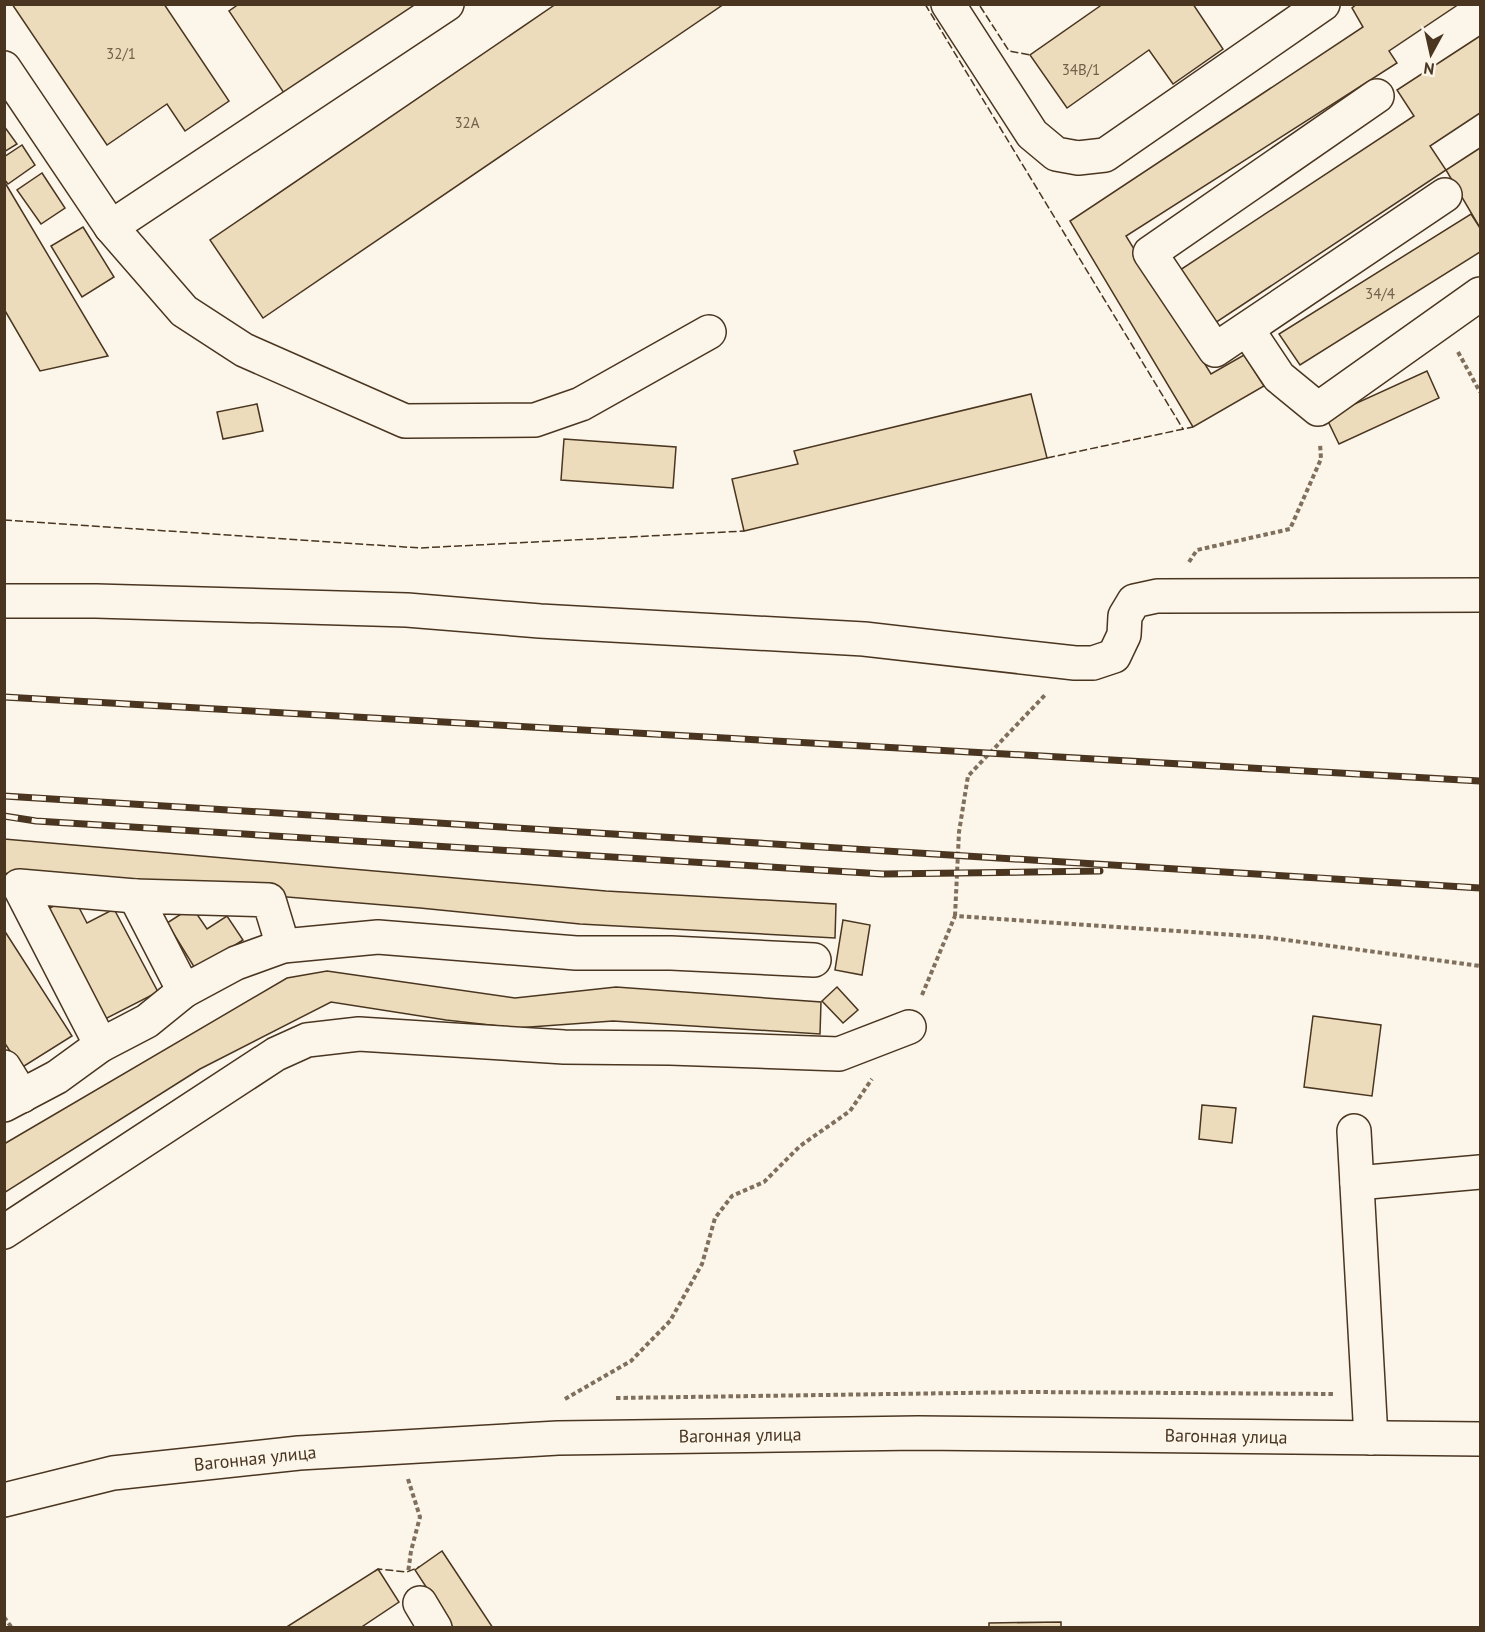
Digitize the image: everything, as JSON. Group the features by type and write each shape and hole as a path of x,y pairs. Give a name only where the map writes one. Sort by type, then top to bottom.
{"street":[{"path":"111,227 447,4"},
{"path":"948,4 1032,134 1056,154 1078,158 1105,155 1323,4"},
{"path":"4,68 111,227 184,311 244,350 405,421 535,420 581,404 709,332"},
{"path":"1377,96 1150,253 1215,350 1445,195"},
{"path":"1247,329 1279,377 1318,409 1480,294"},
{"path":"4,601 96,601 407,610 540,621 864,639 1075,663 1093,663 1114,656 1124,635 1125,616 1134,601 1157,596 1480,595"},
{"path":"12,885 135,896 269,900 283,946"},
{"path":"12,885 101,1045"},
{"path":"135,896 184,991"},
{"path":"4,1067 13,1100 57,1077 101,1045 147,1021 184,991 236,963 283,946 378,937 576,953 671,953 814,960"},
{"path":"4,1232 276,1054 307,1040 359,1034 564,1047 840,1054 909,1027"},
{"path":"1354,1131 1371,1438"},
{"path":"1357,1183 1480,1172"},
{"name":"Вагонная улица","path":"4,1500 112,1473 299,1453 558,1438 918,1433 1480,1439"}],"path":[{"path":"1442,322 1480,392"},
{"path":"1170,595 1197,550 1290,529 1322,459 1318,409"},
{"path":"909,1027 955,916 959,832 968,776 1075,663"},
{"path":"955,916 1264,937 1480,966"},
{"path":"565,1399 631,1361 670,1321 702,1264 715,1218 732,1196 764,1182 800,1146 850,1111 876,1074"},
{"path":"616,1398 1029,1392 1369,1394"},
{"path":"408,1478 420,1517 407,1572 428,1615"},
{"path":"4,1617 12,1628"}],"building":[{"path":"12,4 164,4 229,101 185,131 167,104 107,145"},
{"path":"239,4 419,4 284,93 229,11"},
{"path":"556,4 724,4 263,318 210,240"},
{"path":"1103,4 1193,4 1223,49 1173,84 1149,50 1067,108 1030,55"},
{"path":"1357,4 1459,4 1389,51 1397,63 1126,236 1211,374 1244,355 1264,386 1193,427 1070,221 1363,27 1352,8"},
{"path":"1480,36 1480,113 1430,146 1446,170 1212,325 1177,272 1414,116 1397,90"},
{"path":"4,126 17,144 4,152"},
{"path":"22,145 35,165 8,184 4,179 4,157"},
{"path":"1480,148 1480,228 1446,170"},
{"path":"42,173 65,208 41,224 17,190"},
{"path":"4,181 108,356 40,371 4,309"},
{"path":"1471,214 1480,228 1480,252 1300,365 1279,334"},
{"path":"83,227 114,277 82,297 51,246"},
{"path":"1427,371 1439,398 1339,444 1326,417"},
{"path":"1031,394 1047,458 744,531 732,479 798,464 794,451"},
{"path":"257,404 263,431 223,439 217,412"},
{"path":"564,439 676,447 673,488 561,480"},
{"path":"4,839 606,891 836,904 835,938 580,924 420,908 10,874 4,873"},
{"path":"73,896 87,923 114,909 158,992 105,1019 48,909"},
{"path":"192,907 207,929 227,916 243,940 196,970 167,923"},
{"path":"843,920 870,925 862,975 835,970"},
{"path":"4,930 72,1036 21,1068 4,1042"},
{"path":"327,971 515,998 616,987 821,1002 820,1034 613,1021 516,1028 446,1020 331,1002 200,1069 4,1193 4,1144 287,978"},
{"path":"837,987 858,1010 843,1023 822,1001"},
{"path":"1313,1016 1381,1025 1372,1096 1304,1087"},
{"path":"1202,1105 1236,1108 1232,1143 1199,1139"},
{"path":"442,1551 493,1628 453,1628 415,1570"},
{"path":"378,1569 399,1602 360,1628 285,1628"},
{"path":"1061,1622 1061,1628 989,1628 989,1623"}],"railway":[{"path":"4,697 1480,781"},
{"path":"4,796 1480,888"},
{"path":"4,816 36,821 883,874 1100,871"}],"fence":[{"path":"925,4 1183,429"},
{"path":"980,6 1009,51 1030,55"},
{"path":"1047,458 1193,427"},
{"path":"4,520 420,548 744,531"},
{"path":"375,1571 378,1569 407,1572 419,1567"}]}
